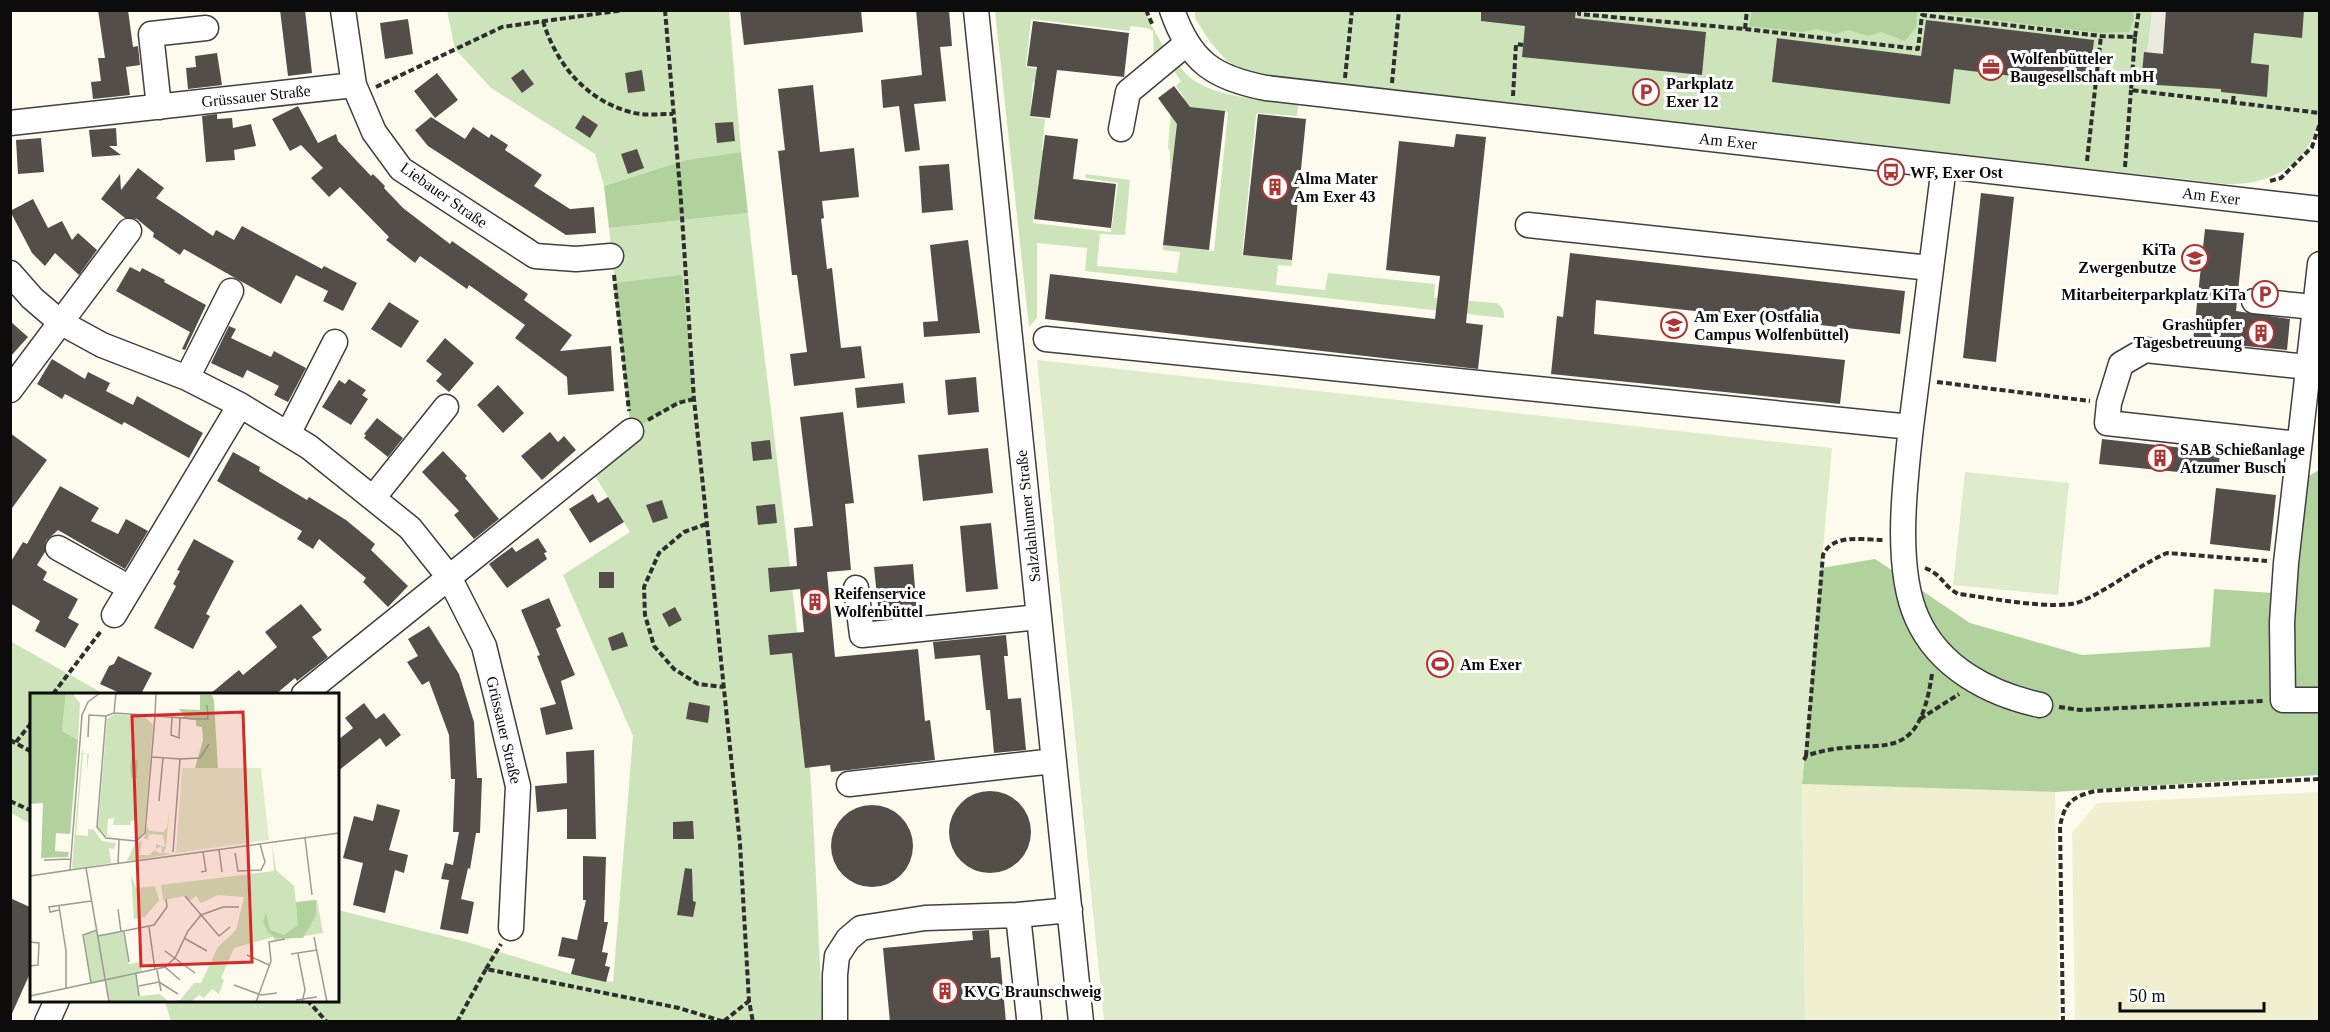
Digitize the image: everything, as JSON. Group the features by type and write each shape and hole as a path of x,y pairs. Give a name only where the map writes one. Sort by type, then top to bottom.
{"street":[{"name":"Liebauer Straße","path":"343,10 356,91 374,132 401,169 535,256 576,260 611,256"},
{"name":"Salzdahlumer Straße","path":"976,10 1018,433 1071,910 1081,1022"},
{"name":"Am Exer","path":"1172,10 1182,38 1195,56 1215,71 1236,82 1266,88 2319,209"},
{"path":"159,107 151,34 206,28"},
{"path":"1121,129 1128,92 1186,44"},
{"name":"Grüssauer Straße","path":"10,123 159,107 356,91"},
{"path":"1944,166 1911,427 1904,540 1905,564 1917,618 1930,640 1955,666 1978,684 2011,699 2040,705"},
{"path":"1528,225 1930,268"},
{"path":"10,390 129,231"},
{"path":"2319,264 2294,485 2282,622 2283,700 2319,700"},
{"name":"Grüssauer Straße","path":"10,273 60,322 102,345 187,378 240,405 309,447 410,528 449,577 484,646 518,786 511,928"},
{"path":"187,378 231,291"},
{"path":"2254,301 2314,307"},
{"path":"1046,339 1911,427"},
{"path":"288,434 335,342"},
{"path":"2299,444 2107,423 2109,403 2121,364 2145,350 2308,367"},
{"path":"114,615 240,405"},
{"path":"373,498 446,407"},
{"path":"305,693 631,431"},
{"path":"58,548 130,588"},
{"path":"856,588 862,635 1039,617"},
{"path":"849,784 1054,761"},
{"path":"834,1022 837,956 848,939 861,928 926,918 1018,915 1071,910"},
{"path":"1018,915 1029,1017"},
{"path":"46,1022 56,1002"}],"path":[{"path":"356,91 502,27 624,10"},
{"path":"665,10 682,211 693,399 740,844 749,1001 753,1022"},
{"path":"1344,87 1352,10"},
{"path":"1390,102 1399,10"},
{"path":"1579,10 1579,14 1745,26 1918,49 1922,15 2135,38"},
{"path":"1745,26 1747,10"},
{"path":"2123,186 2139,10"},
{"path":"543,21 556,55 592,94 632,112 648,115 673,114"},
{"path":"2085,182 2101,36"},
{"path":"1512,115 1516,44 1524,45"},
{"path":"2131,90 2319,113"},
{"path":"2234,93 2234,102"},
{"path":"611,256 631,431 678,403 693,399"},
{"path":"1916,379 2109,403"},
{"path":"706,524 684,532 659,553 644,587 645,615 654,646 674,669 698,684 724,687"},
{"path":"1904,540 1843,540 1827,547 1823,555 1805,758 1830,749 1900,743 1911,735 1919,719 1932,675 1930,640"},
{"path":"1905,564 1927,568 1939,574 1948,589 1958,594 2057,605 2082,601 2167,553 2286,563"},
{"path":"54,693 114,615"},
{"path":"1919,719 1978,684"},
{"path":"2040,705 2080,710 2283,700"},
{"path":"16,742 30,724"},
{"path":"10,740 30,751"},
{"path":"2062,1022 2060,826 2063,810 2072,800 2095,791 2319,779"},
{"path":"10,801 30,810"},
{"path":"457,1022 511,928"},
{"path":"486,969 679,1008 724,1021 749,1001"},
{"path":"309,1002 327,1022"}],"green space":[{"path":"1752,10 1922,11 1917,13 1916,27 1905,41 1881,32 1868,36 1849,30 1835,34 1817,29 1802,32 1749,26"},
{"path":"2132,10 2134,19 2129,32 2100,33 1952,15 1939,11"},
{"path":"447,11 729,11 741,152 686,160 604,186 595,154 491,88 455,49"},
{"path":"995,11 1144,11 1164,48 1154,55 1153,31 1147,28 1131,26 1129,31 1031,19 1026,67 1051,71 1049,83 1033,82 1030,117 1045,119 1042,150 1076,155 1071,176 1040,173 1033,223 1111,232 1118,183 1085,178 1086,174 1130,180 1125,235 1100,234 1097,266 1177,273 1180,252 1163,250 1163,245 1214,251 1228,112 1182,106 1174,169 1170,169 1168,147 1171,112 1168,112 1184,97 1176,86 1181,81 1173,69 1179,65 1188,76 1201,85 1217,91 1251,98 1299,103 1297,116 1258,113 1256,115 1242,255 1292,260 1292,266 1278,265 1276,285 1325,290 1328,273 1435,284 1434,298 1496,303 1503,309 1504,318 1085,271 1087,248 1037,243 1037,318 1029,327"},
{"path":"1195,11 2319,11 2320,114 2307,148 2286,169 2258,181 2226,184 1345,85 1248,72 1227,61 1210,42 1195,18"},
{"path":"741,152 748,213 609,228 604,186 686,160"},
{"path":"748,213 806,718 823,1021 171,1022 165,1002 339,1002 339,910 467,942 571,974 613,982 633,736 563,575 630,532 588,465 631,431 609,228"},
{"path":"682,275 694,399 678,403 631,431 614,283"},
{"name":"Am Exer","path":"1037,360 1832,448 1802,784 1805,1021 1104,1021"},
{"path":"2319,470 2319,775 2055,792 1802,784 1821,568 1875,559 1970,623 2082,655 2210,647 2214,589 2273,593 2285,490"},
{"path":"1965,472 2069,483 2058,595 1953,585"},
{"path":"10,641 102,693 30,693 30,823 11,813"},
{"path":"1802,784 2055,792 2059,1021 1805,1021"},
{"path":"2319,792 2319,1021 2075,1021 2072,833 2097,803"}],"shaded area":[{"path":"2152,11 2166,11 2163,54 2147,52"}],"building":[{"path":"98,10 128,10 133,47 138,46 140,65 126,67 130,95 93,99 91,82 101,81 98,58 105,58"},
{"path":"280,10 305,10 312,73 288,76"},
{"path":"740,10 861,10 863,32 744,45"},
{"path":"916,10 949,10 952,46 940,47 946,101 914,104 920,150 905,152 899,106 883,108 881,80 922,75"},
{"path":"1481,10 1576,10 1575,18 1706,32 1702,75 1522,57 1525,26 1481,21"},
{"path":"2166,10 2304,10 2302,38 2254,33 2251,63 2269,65 2267,97 2221,92 2221,89 2141,84 2144,52 2163,54"},
{"path":"408,19 413,54 385,59 380,23"},
{"path":"1926,20 2094,40 2089,85 1954,69 1950,104 1772,82 1777,38 1921,56"},
{"path":"1033,21 1129,33 1124,77 1057,70 1050,118 1030,116 1037,67 1027,66"},
{"path":"217,53 222,85 188,89 186,68 196,67 195,56"},
{"path":"523,69 534,84 522,93 511,78"},
{"path":"642,70 645,91 628,93 625,73"},
{"path":"437,73 458,100 435,118 414,91"},
{"path":"813,85 820,152 854,148 859,197 822,201 824,218 821,219 827,269 832,268 841,348 861,346 865,378 794,386 790,354 807,352 797,275 792,275 778,151 785,150 778,89"},
{"path":"1174,86 1190,107 1225,111 1209,250 1163,245 1177,124 1158,98"},
{"path":"298,106 318,143 336,134 338,141 371,176 373,174 385,186 384,188 403,208 450,244 452,241 528,294 524,300 572,335 560,351 611,346 614,391 568,395 567,377 515,338 525,325 469,285 467,289 420,256 415,263 386,240 389,237 340,187 329,197 311,178 323,168 301,145 290,151 272,119"},
{"path":"217,114 217,119 232,118 233,128 251,124 256,146 234,150 235,160 206,162 202,116"},
{"name":"Alma Mater Am Exer 43","path":"1258,114 1306,119 1292,260 1243,255"},
{"path":"583,115 598,125 590,138 575,128"},
{"path":"431,117 465,139 473,127 489,138 491,134 508,145 505,150 542,175 534,186 570,209 594,207 596,233 566,235 428,146 415,130"},
{"path":"733,122 735,141 717,143 715,123"},
{"path":"116,128 117,146 109,146 121,155 92,157 89,130"},
{"path":"1456,134 1486,137 1466,323 1483,325 1478,369 1045,319 1050,274 1435,319 1440,276 1386,270 1399,141 1454,147"},
{"path":"1045,135 1078,139 1073,179 1116,184 1111,228 1034,219"},
{"path":"41,138 44,172 18,174 16,140"},
{"path":"637,149 644,168 628,174 621,154"},
{"path":"949,164 953,210 922,213 919,166"},
{"path":"138,168 164,188 156,198 213,236 216,230 234,240 242,226 322,269 324,266 357,283 343,311 323,301 328,291 296,275 281,304 184,249 180,255 153,237 154,233 137,219 125,218 101,199 120,174 121,190"},
{"path":"1981,193 2014,197 1996,362 1963,358"},
{"path":"33,199 48,228 62,221 72,240 78,233 97,250 79,275 55,253 45,266 32,253 10,211"},
{"path":"2205,229 2244,233 2236,311 2290,319 2287,350 2193,341"},
{"path":"968,240 980,333 924,337 923,322 938,321 930,245"},
{"path":"1570,253 1905,291 1900,334 1596,300 1594,334 1845,360 1840,404 1551,374 1557,316 1563,317"},
{"path":"130,267 140,272 142,268 206,305 185,350 182,349 190,332 116,291"},
{"path":"389,302 419,321 401,348 371,329"},
{"path":"10,321 28,337 10,357"},
{"path":"229,326 236,329 231,338 271,357 274,351 306,368 288,402 274,395 279,386 247,370 243,378 211,363"},
{"path":"445,338 474,363 449,392 436,381 442,374 426,361"},
{"path":"52,359 85,379 88,372 110,383 106,391 133,405 137,396 203,433 189,458 124,422 122,425 65,394 62,399 37,384"},
{"path":"976,377 979,412 948,415 945,380"},
{"path":"349,379 366,390 362,395 368,399 351,425 322,407 339,380 345,384"},
{"path":"903,383 905,403 857,408 855,388"},
{"path":"498,385 524,413 503,433 477,405"},
{"path":"843,412 854,503 845,504 851,570 827,572 835,657 918,649 925,721 930,720 935,760 831,772 830,765 805,768 792,653 770,655 768,635 804,632 800,589 770,592 768,568 797,566 794,528 813,526 800,417"},
{"path":"377,418 403,438 388,457 364,438 366,435 364,434"},
{"path":"550,432 558,442 564,436 576,450 542,480 521,456"},
{"path":"10,433 47,460 10,511"},
{"name":"SAB Schießanlage Atzumer Busch","path":"2102,439 2220,452 2218,476 2099,464"},
{"path":"770,440 772,459 753,461 751,442"},
{"path":"988,448 993,493 923,501 918,455"},
{"path":"443,451 467,476 465,478 499,519 474,539 454,515 459,511 422,472"},
{"path":"233,452 260,467 259,471 307,500 309,497 346,520 375,544 371,550 408,586 388,607 363,582 366,578 319,539 313,549 297,539 302,531 217,481"},
{"path":"60,486 99,508 91,521 118,534 126,519 148,531 125,569 58,530 46,541 45,552 37,565 47,572 43,580 78,599 68,618 79,624 65,648 35,631 40,621 10,603 10,563 23,542 27,544"},
{"path":"2216,488 2276,495 2270,551 2210,544"},
{"path":"593,494 598,503 608,497 624,522 590,543 569,509"},
{"path":"662,500 668,518 653,523 646,505"},
{"path":"775,504 777,523 758,525 756,506"},
{"path":"991,523 998,589 966,592 960,526"},
{"path":"538,538 547,552 544,553 547,559 507,588 489,564 512,547 516,552"},
{"path":"194,539 234,561 206,614 210,616 193,649 154,628 176,586 173,584 180,571 177,570"},
{"path":"913,564 917,612 879,615 874,567"},
{"path":"599,572 614,572 614,588 599,588"},
{"path":"549,598 561,626 556,629 575,675 561,681 573,729 546,735 540,708 556,704 537,656 540,655 521,610"},
{"path":"301,604 322,630 312,637 328,657 297,681 295,678 277,693 211,693 239,670 243,675 277,647 265,632"},
{"path":"675,607 682,620 669,627 662,614"},
{"path":"429,626 459,674 474,722 477,778 482,778 480,833 476,833 470,869 468,868 461,899 474,902 468,934 440,929 449,880 441,879 445,863 453,865 459,832 453,832 455,779 451,779 449,735 429,681 422,685 407,662 418,656 408,639"},
{"path":"623,632 628,646 612,651 608,638"},
{"path":"1006,635 1008,656 1004,656 1008,699 1021,698 1026,750 994,753 990,710 986,710 980,655 935,659 933,642"},
{"path":"118,656 152,673 142,693 120,693 100,684 109,666 114,664"},
{"path":"689,702 710,706 708,723 686,719"},
{"path":"364,703 376,719 384,713 401,735 386,747 380,738 339,770 339,739 353,728 345,718"},
{"path":"594,750 596,839 567,839 567,809 537,812 535,786 567,783 566,752"},
{"path":"982,791 998,791 1013,798 1024,809 1031,824 1028,848 1019,861 998,873 982,873 967,866 956,855 949,840 949,824 956,809 967,798"},
{"path":"377,804 400,810 389,850 408,855 404,873 395,870 385,913 353,905 363,863 343,858 354,816 373,821"},
{"path":"864,805 880,805 895,812 906,823 913,838 910,862 901,875 880,887 864,887 849,880 838,869 831,854 831,838 838,823 849,812"},
{"path":"693,821 694,839 673,839 673,822"},
{"path":"583,856 606,857 604,922 608,922 602,952 608,953 605,966 610,967 606,982 571,974 575,959 558,956 562,937 577,940 586,900 583,900"},
{"path":"685,868 692,869 693,901 696,902 693,917 677,915"},
{"path":"10,898 30,907 30,973 10,1018"},
{"name":"KVG Braunschweig","path":"989,930 991,958 1000,957 1006,1022 890,1022 883,948 973,940 972,931"}],"place":[{"name":"Wolfenbütteler Baugesellschaft mbH","path":"1991,67"},
{"name":"Parkplatz Exer 12","path":"1646,92"},
{"name":"WF, Exer Ost","path":"1891,172"},
{"name":"Alma Mater Am Exer 43","path":"1275,187"},
{"name":"KiTa Zwergenbutze","path":"2195,258"},
{"name":"Mitarbeiterparkplatz KiTa","path":"2265,294"},
{"name":"Am Exer (Ostfalia Campus Wolfenbüttel)","path":"1674,325"},
{"name":"Grashüpfer Tagesbetreuung","path":"2261,333"},
{"name":"SAB Schießanlage Atzumer Busch","path":"2160,458"},
{"name":"Reifenservice Wolfenbüttel","path":"815,602"},
{"name":"Am Exer","path":"1440,664"},
{"name":"KVG Braunschweig","path":"945,991"}]}
